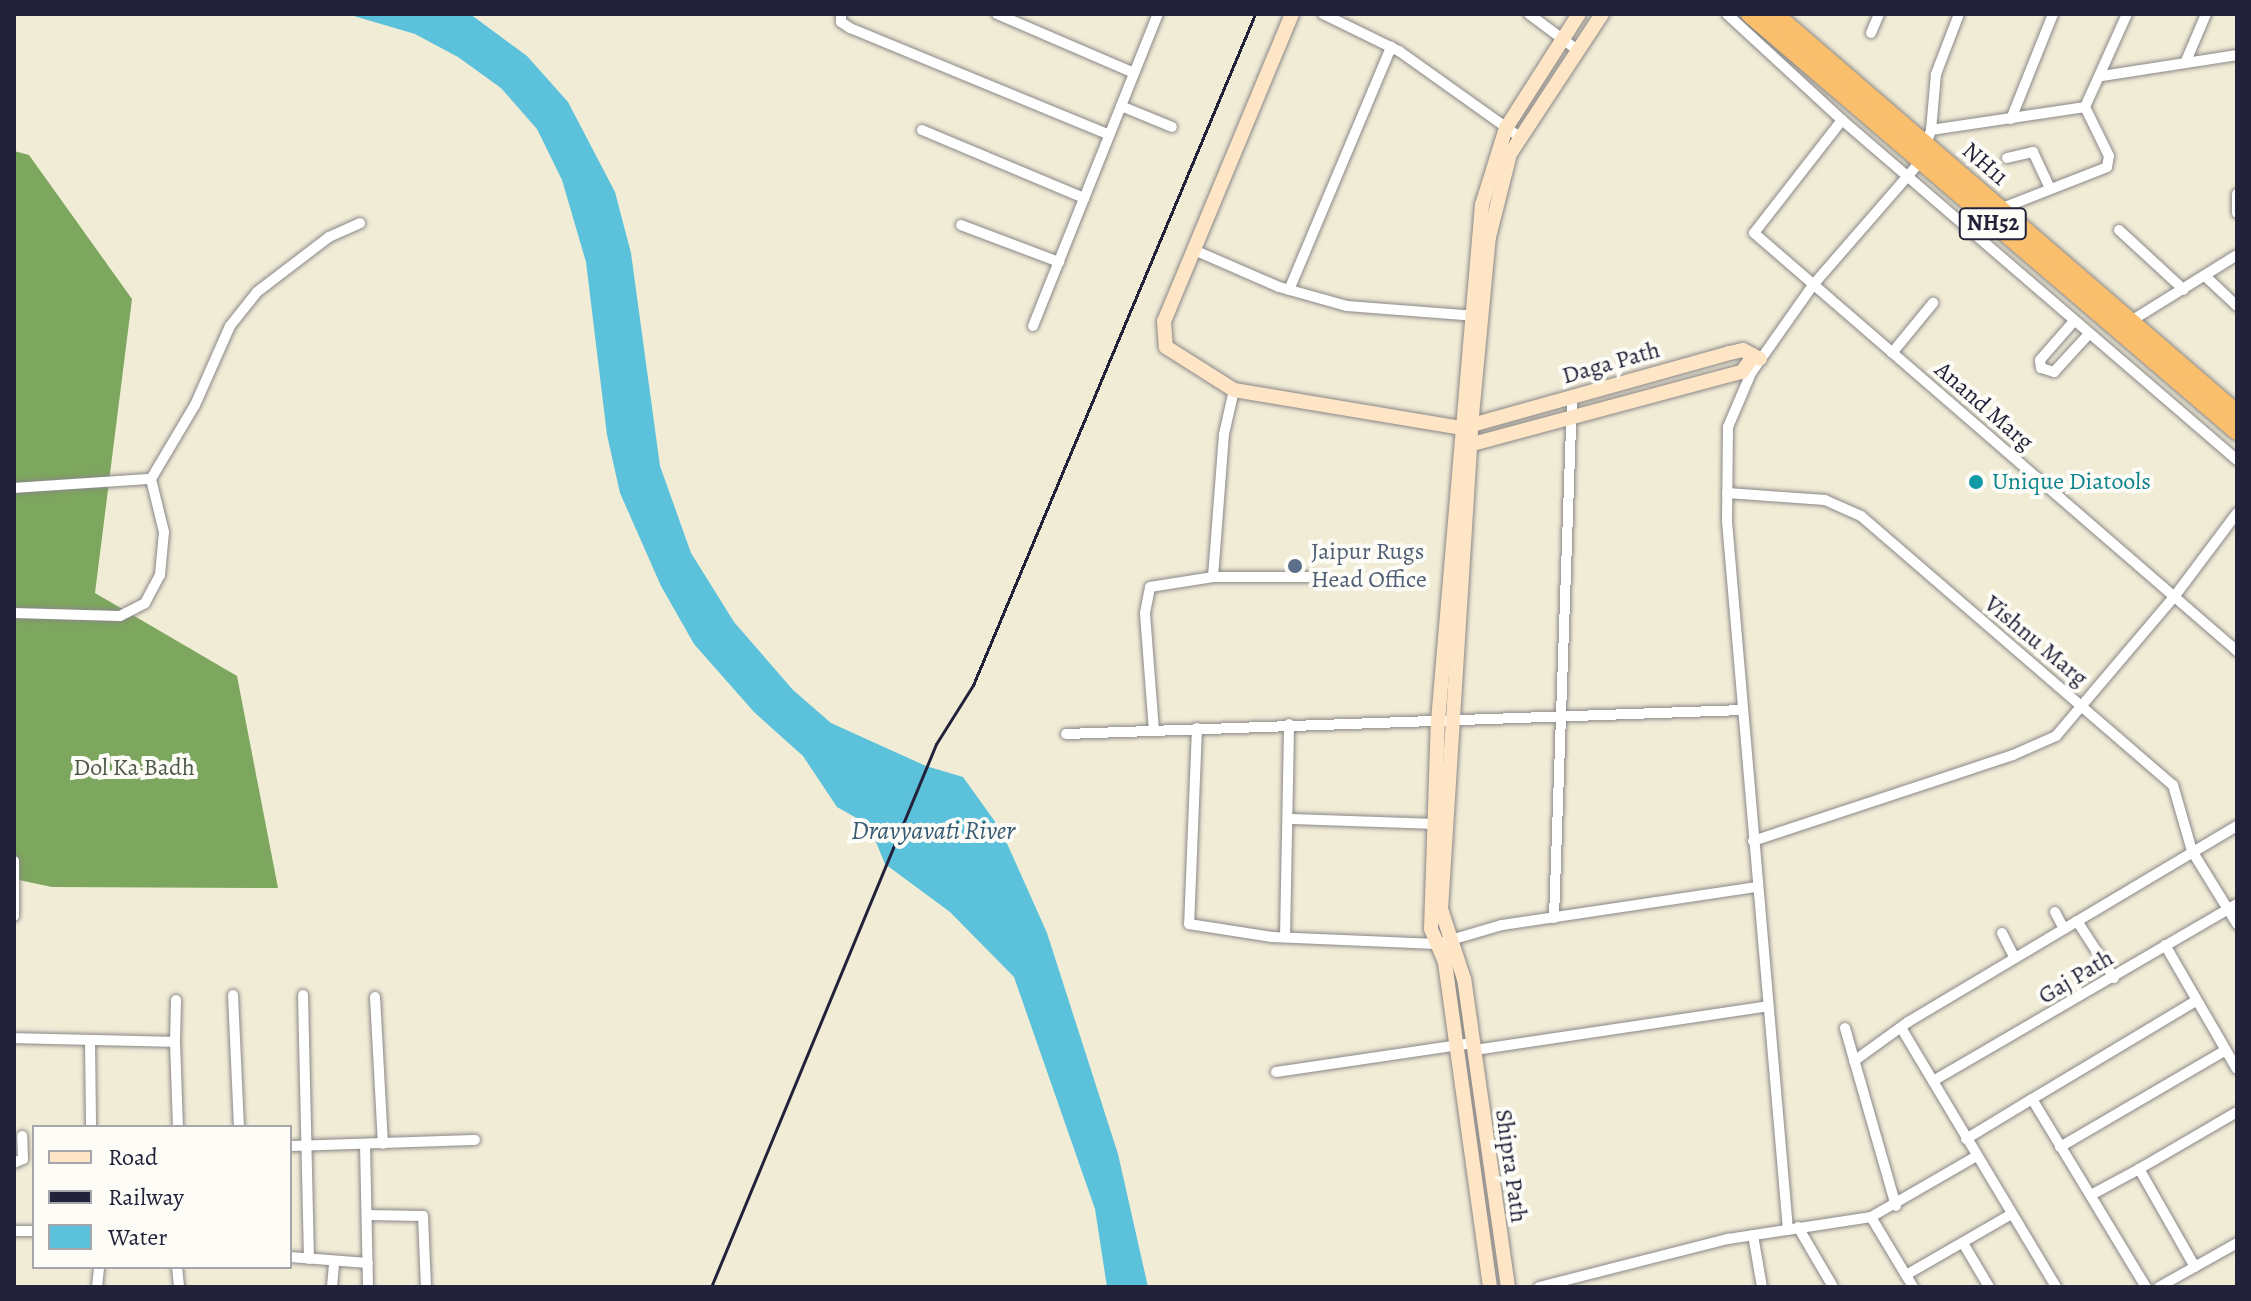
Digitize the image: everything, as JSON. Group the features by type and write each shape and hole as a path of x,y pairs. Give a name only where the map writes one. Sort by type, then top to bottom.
{"highway":[{"name":"NH52","path":"1750,14 1921,153 2237,431"},
{"name":"NH11","path":"1777,15 1921,153 2000,209 2237,414"}],"street":[{"path":"841,14 841,22 850,28 1109,135"},
{"path":"997,14 1134,73"},
{"path":"1033,326 1158,14"},
{"path":"1292,14 1164,321 1166,347 1234,390 1466,427"},
{"path":"1323,14 1391,47 1512,132"},
{"path":"1529,14 1576,49"},
{"path":"1490,1287 1445,962 1438,824 1445,721 1475,316 1491,225 1512,132 1560,39 1579,14"},
{"path":"1512,132 1602,14"},
{"path":"1727,14 1842,120 1921,153 2074,321 2237,460"},
{"path":"1871,33 1879,14"},
{"path":"1466,446 1742,372 1756,359 1921,153 1936,74 1959,14"},
{"path":"2085,107 2102,76 2127,14"},
{"path":"2186,61 2206,14"},
{"path":"2011,119 2051,15"},
{"path":"1289,290 1391,47"},
{"path":"2102,76 2237,55"},
{"path":"1121,106 1172,127"},
{"path":"1921,153 2011,119 2085,107"},
{"path":"2000,209 2110,162 2085,107"},
{"name":"Anand Marg","path":"1842,120 1754,233 2237,651"},
{"path":"922,130 1084,198"},
{"path":"2007,158 2033,152 2049,187"},
{"path":"2237,194 2237,213"},
{"path":"14,613 120,616 145,603 160,575 164,532 151,479 195,405 230,326 257,292 329,237 360,223"},
{"path":"961,225 1059,262"},
{"path":"2119,230 2184,290"},
{"path":"1194,250 1289,290 1347,306 1475,316"},
{"path":"2131,321 2237,255"},
{"path":"2205,276 2237,306"},
{"path":"1892,353 1933,303"},
{"path":"2074,321 2040,360 2041,368 2054,372 2089,334"},
{"name":"Daga Path","path":"1466,427 1743,350 1756,359"},
{"path":"1756,359 1728,427 1727,493 1742,710 1768,1006 1793,1228 1833,1287"},
{"path":"1213,577 1224,434 1234,390"},
{"path":"1554,918 1564,716 1572,397"},
{"path":"14,488 151,479"},
{"name":"Vishnu Marg","path":"1727,493 1825,500 1861,516 2173,785 2192,851 2233,906 2237,924"},
{"path":"1753,841 2013,755 2056,736 2174,597 2237,513"},
{"path":"1154,731 1145,613 1150,587 1213,577 1325,577"},
{"path":"1066,734 1742,710"},
{"path":"1285,937 1289,724"},
{"path":"1197,728 1189,924 1285,937 1444,943 1502,925 1757,887"},
{"path":"1289,819 1438,824"},
{"path":"1854,1061 1903,1031 1908,1022 2237,826"},
{"path":"14,861 14,916"},
{"name":"Gaj Path","path":"1933,1081 2233,906"},
{"path":"2055,912 2064,929"},
{"path":"2077,921 2114,978"},
{"path":"2002,933 2015,958"},
{"name":"Shipra Path","path":"1444,943 1464,979 1492,1205 1508,1287"},
{"path":"2165,945 2237,1069"},
{"path":"233,995 239,1125"},
{"path":"303,995 309,1145 309,1259"},
{"path":"375,997 383,1144"},
{"path":"176,1000 178,1125"},
{"path":"1966,1139 2196,1001"},
{"path":"1276,1072 1456,1045 1474,1047 1768,1006"},
{"path":"1845,1028 1896,1206"},
{"path":"1903,1031 1975,1157 2056,1287"},
{"path":"14,1038 175,1042"},
{"path":"90,1040 91,1125"},
{"path":"2060,1147 2226,1050"},
{"path":"2032,1099 2146,1287"},
{"path":"2091,1195 2237,1112"},
{"path":"14,1163 23,1159 22,1136"},
{"path":"292,1146 475,1140"},
{"path":"365,1144 368,1287"},
{"path":"1539,1287 1753,1235 1871,1217 1896,1206 1975,1157"},
{"path":"2139,1169 2195,1267"},
{"path":"367,1215 423,1216 426,1287"},
{"path":"1906,1275 2010,1215"},
{"path":"1871,1217 1913,1287"},
{"path":"1753,1235 1762,1287"},
{"path":"1963,1243 1989,1287"},
{"path":"2159,1287 2237,1243"},
{"path":"292,1257 368,1263"},
{"path":"332,1287 334,1262"}],"green space":[{"name":"Dol Ka Badh","path":"14,151 29,155 132,299 95,593 237,676 278,888 52,887 14,879"}],"water":[{"name":"Dravyavati River","path":"347,14 470,14 527,56 568,102 615,192 631,253 660,466 691,553 734,622 793,690 831,723 926,766 963,777 1001,830 1047,933 1118,1154 1148,1287 1107,1287 1095,1209 1014,977 950,912 885,864 869,825 837,807 803,756 754,712 694,644 661,586 620,493 607,435 586,262 562,180 537,129 501,88 458,57 415,34"}],"railway":[{"path":"711,1287 936,744 973,685 1255,14"}],"place":[{"name":"Unique Diatools","path":"1976,482"},
{"name":"Jaipur Rugs Head Office","path":"1295,566"}]}
